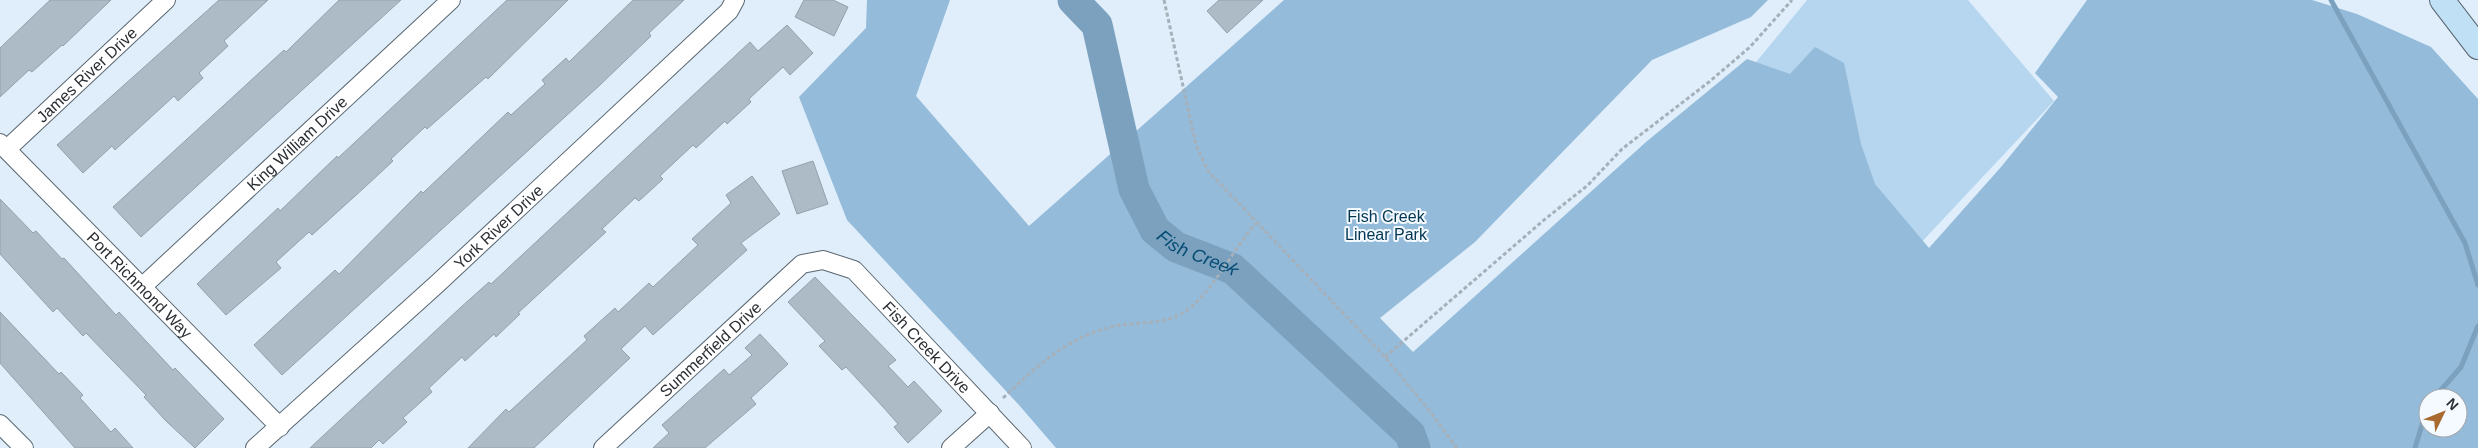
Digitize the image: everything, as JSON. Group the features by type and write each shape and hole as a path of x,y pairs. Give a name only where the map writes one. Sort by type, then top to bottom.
{"main road":[{"path":"2442,0 2478,47"}],"street":[{"name":"James River Drive","path":"3,146 166,0"},
{"name":"King William Drive","path":"143,286 452,0"},
{"name":"York River Drive","path":"255,448 437,284 722,18 735,0"},
{"name":"Port Richmond Way","path":"3,146 280,427"},
{"name":"Fish Creek Drive","path":"823,260 854,270 1022,448"},
{"name":"Summerfield Drive","path":"603,448 802,264 823,260"},
{"path":"951,448 990,413"},
{"path":"0,424 24,448"}],"path":[{"path":"1164,0 1196,145 1202,159 1219,184 1385,357 1428,408 1457,448"},
{"path":"1385,357 1544,220 1588,185 1622,149 1709,82 1750,47 1792,0"},
{"path":"1004,398 1033,370 1070,342 1092,332 1120,325 1150,323 1181,314 1205,292 1240,241 1256,223"}],"shaded area":[{"path":"1807,0 1968,0 2054,101 1856,312 1677,122 1757,61"}],"green space":[{"name":"Fish Creek Linear Park","path":"867,0 950,0 916,96 1029,226 1284,0 1768,0 1751,17 1652,60 1475,242 1380,318 1413,352 1646,142 1747,59 1790,74 1815,47 1844,63 1861,144 1875,184 1929,248 2001,167 2058,97 2035,73 2087,0 2312,0 2357,14 2431,47 2478,99 2478,448 1056,448 1019,405 847,220 799,97 866,28"}],"building":[{"path":"50,0 111,0 63,46 32,72 29,70 0,97 0,48"},
{"path":"219,0 268,0 224,41 228,46 199,73 203,78 178,101 174,96 115,150 112,146 83,173 57,145"},
{"path":"339,0 401,0 141,237 113,207 284,50 286,52"},
{"path":"507,0 568,0 488,79 486,77 427,129 425,127 365,187 312,235 309,232 276,262 281,268 226,315 197,284 278,208 280,211 337,156 338,158"},
{"path":"633,0 684,0 649,33 651,36 600,85 282,375 254,345 335,270 339,274 421,191 423,193 508,112 511,115 545,84 542,80 566,58 569,62"},
{"path":"804,0 833,0 848,7 834,36 795,17"},
{"path":"1219,0 1263,0 1227,33 1207,11"},
{"path":"787,25 813,53 790,75 783,67 749,99 751,102 727,124 725,121 696,148 693,145 660,176 663,179 639,201 635,198 602,229 606,232 518,313 520,314 496,337 494,334 465,361 462,357 429,388 432,392 403,418 407,422 383,444 379,440 371,448 310,448 460,308 489,282 491,284 750,42 758,51"},
{"path":"813,161 828,204 797,214 782,171"},
{"path":"752,176 780,214 741,243 747,250 653,335 645,326 621,349 630,358 534,448 468,448 506,409 509,412 587,340 584,336 615,308 618,312 649,283 653,287 698,245 692,239 731,203 726,195"},
{"path":"0,199 33,233 36,231 62,259 64,258 116,315 119,312 173,370 175,368 224,419 195,448 166,421 144,397 146,395 86,333 83,336 57,308 53,312 0,254"},
{"path":"815,277 896,360 888,366 908,387 914,381 942,411 908,443 894,427 898,424 884,408 846,367 842,370 819,346 825,341 788,302"},
{"path":"0,312 59,374 61,372 83,395 80,398 111,432 115,428 133,448 75,448 0,363"},
{"path":"760,334 788,364 751,398 756,404 705,448 653,448 669,433 662,425 724,369 729,375 752,355 745,348"}],"waterway":[{"name":"Fish Creek","path":"1073,0 1097,25 1134,189 1155,230 1176,247 1233,269 1410,434 1415,448"},
{"path":"2331,0 2465,243 2478,285"},
{"path":"2443,388 2461,367 2478,326"},
{"path":"2415,448 2418,438"}]}
